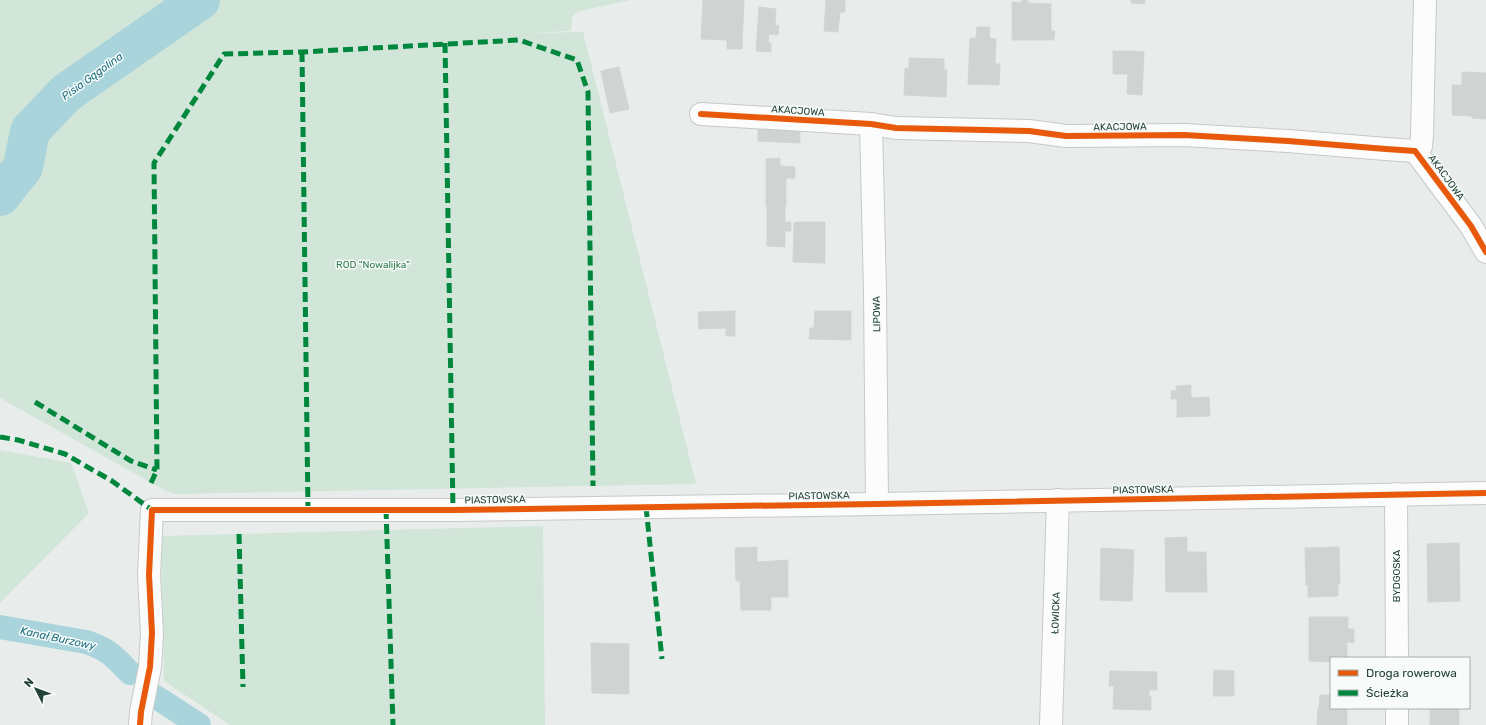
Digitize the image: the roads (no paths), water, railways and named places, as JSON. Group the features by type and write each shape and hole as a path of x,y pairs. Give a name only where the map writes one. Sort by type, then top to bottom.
{"street":[{"path":"1415,150 1421,146 1422,136 1425,0"},
{"name":"AKACJOWA","path":"701,114 871,124 896,128 1029,131 1066,136 1184,135 1288,141 1386,150 1415,150 1470,226 1486,252"},
{"name":"LIPOWA","path":"871,124 875,292 877,504"},
{"name":"PIASTOWSKA","path":"140,725 141,712 150,667 152,633 149,575 152,510 453,510 1486,493"},
{"name":"BYDGOSKA","path":"1396,494 1396,657"},
{"name":"ŁOWICKA","path":"1051,725 1058,500"},
{"path":"1397,709 1397,725"}],"waterway":[{"name":"Pisia Gągolina","path":"0,196 23,167 30,131 66,93 200,0"},
{"name":"Kanał Burzowy","path":"0,627 86,642 105,650 130,673"},
{"name":"Kanał Burzowy","path":"156,697 199,725"}],"park label":[{"name":"ROD \"Nowalijka\"","path":"373,264"}]}
